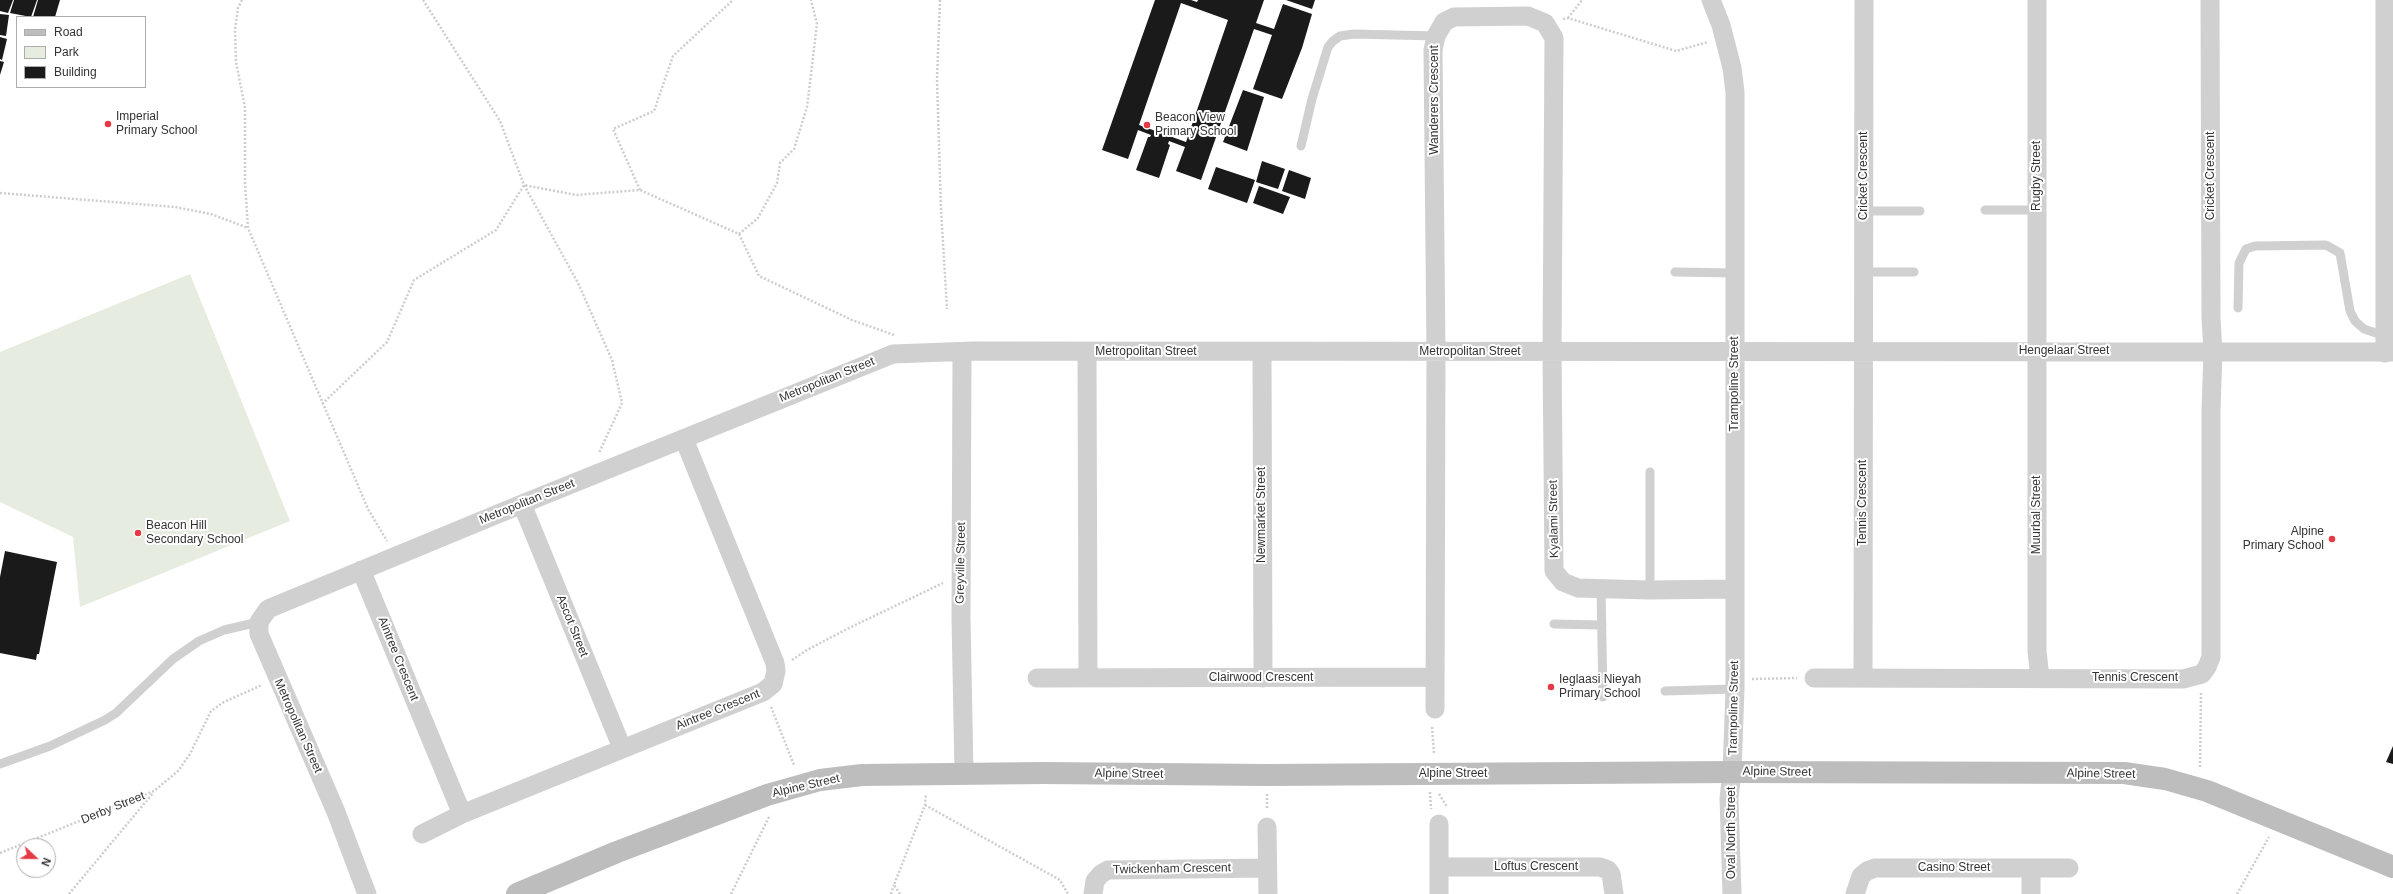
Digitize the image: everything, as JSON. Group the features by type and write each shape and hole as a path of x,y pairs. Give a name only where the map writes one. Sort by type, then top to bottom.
{"street":[{"name":"Trampoline Street","path":"1712,0 1732,68 1735,92 1735,689 1732,772"},
{"name":"Cricket Crescent","path":"1863,352 1864,0"},
{"name":"Rugby Street","path":"2037,0 2037,351"},
{"name":"Cricket Crescent","path":"2210,0 2211,318 2213,352"},
{"path":"2385,0 2388,347"},
{"name":"Wanderers Crescent","path":"1436,352 1433,50 1436,36 1444,22 1454,17 1528,16 1545,23 1554,38 1552,352"},
{"name":"Hengelaar Street","path":"1735,351 2213,352 2388,347"},
{"name":"Metropolitan Street","path":"367,894 336,812 259,634 259,622 271,607 893,354 907,352 1735,351"},
{"name":"Muurbal Street","path":"2037,351 2037,651 2040,678"},
{"name":"Greyville Street","path":"962,352 961,617 964,774"},
{"path":"1087,352 1088,678"},
{"name":"Newmarket Street","path":"1262,352 1263,678"},
{"path":"1433,716 1435,677 1436,352"},
{"name":"Kyalami Street","path":"1552,352 1554,571 1563,582 1578,588 1650,590 1734,589"},
{"name":"Tennis Crescent","path":"1863,352 1863,678"},
{"name":"Tennis Crescent","path":"1807,678 2183,679 2202,674 2211,657 2211,410 2213,352"},
{"name":"Aintree Crescent","path":"422,834 462,814 763,692 773,684 776,676 775,663 684,439"},
{"name":"Ascot Street","path":"522,504 622,748"},
{"name":"Aintree Crescent","path":"361,570 462,814"},
{"name":"Clairwood Crescent","path":"1037,678 1435,677"},
{"name":"Alpine Street","path":"517,894 624,850 767,795 802,784 862,775 1267,775 1732,772 2124,773 2146,776 2207,791 2393,866"},
{"name":"Oval North Street","path":"1732,772 1729,798 1732,894"},
{"path":"1439,824 1439,894"},
{"path":"1267,827 1268,894"},
{"name":"Loftus Crescent","path":"1439,867 1600,867 1608,870 1611,874 1614,894"},
{"name":"Twickenham Crescent","path":"1093,894 1094,881 1108,870 1268,868"},
{"name":"Casino Street","path":"1855,894 1861,876 1867,871 1875,868 2069,868"},
{"path":"2031,868 2031,894"}],"lane":[{"path":"1301,146 1312,99 1328,47 1333,41 1340,36 1354,34 1436,36"},
{"path":"1985,210 2037,210"},
{"path":"1864,211 1920,211"},
{"path":"2238,308 2239,263 2246,249 2255,246 2326,245 2340,253 2350,311 2355,321 2388,347"},
{"path":"1675,272 1735,273"},
{"path":"1864,272 1914,272"},
{"path":"1650,472 1650,590"},
{"path":"1601,588 1603,697"},
{"path":"0,764 50,746 105,720 116,713 173,659 199,641 224,630 259,622"},
{"path":"1554,624 1602,625"},
{"path":"1665,691 1735,689"}],"path":[{"path":"242,0 238,8 235,38 236,62 245,108 245,183 248,228 368,509 397,556"},
{"path":"423,0 500,120 524,185 578,283 612,360 622,404 588,477"},
{"path":"640,190 613,129 654,111 673,56 733,0"},
{"path":"739,234 758,218 777,183 780,163 794,149 807,108 817,24 811,0"},
{"path":"940,0 937,79 941,209 947,309"},
{"path":"1582,0 1568,18 1676,51 1724,37"},
{"path":"322,404 387,342 414,280 496,230 524,185"},
{"path":"524,185 576,195 640,190 739,234 759,276 852,320 895,336"},
{"path":"0,193 175,207 211,214 248,228"},
{"path":"790,661 807,650 847,629 949,581"},
{"path":"1751,679 1807,678"},
{"name":"Derby Street","path":"0,853 154,791 171,778 182,765 211,711 224,702 278,679"},
{"path":"2200,767 2201,685"},
{"path":"767,699 794,765"},
{"path":"1433,716 1434,753"},
{"path":"69,894 154,791"},
{"path":"892,894 894,885 925,805 926,792"},
{"path":"925,805 1060,880 1068,894"},
{"path":"731,894 771,813"},
{"path":"2237,894 2269,836"},
{"path":"894,885 900,894"}],"green space":[{"path":"190,274 290,521 80,607 73,537 0,502 0,352"}],"building":[{"path":"0,0 13,0 8,13 0,11"},
{"path":"14,0 37,0 31,16 10,13"},
{"path":"38,0 60,0 55,16 33,16"},
{"path":"1155,0 1191,0 1197,2 1198,0 1264,0 1256,23 1274,29 1283,4 1312,14 1302,48 1282,99 1253,89 1272,35 1254,29 1201,180 1176,171 1185,147 1169,141 1168,144 1170,145 1159,178 1136,170 1148,137 1151,135 1138,130 1128,159 1102,150","holes":["1181,3 1228,20 1186,142 1139,125"]},
{"path":"1286,0 1315,0 1312,9"},
{"path":"0,14 9,15 6,36 0,35"},
{"path":"0,37 7,39 2,60 0,59"},
{"path":"0,61 4,62 0,75"},
{"path":"1243,90 1264,97 1247,151 1223,142"},
{"path":"1262,161 1285,169 1278,189 1256,182"},
{"path":"1216,167 1255,180 1247,203 1208,189"},
{"path":"1289,170 1311,178 1305,199 1282,191"},
{"path":"1259,186 1290,197 1283,214 1253,203"},
{"path":"5,551 57,562 39,654 37,654 36,660 0,653 0,577"},
{"path":"2393,746 2393,764 2386,762"}],"place":[{"name":"Imperial Primary School","path":"108,124"},
{"name":"Beacon View Primary School","path":"1147,125"},
{"name":"Beacon Hill Secondary School","path":"138,533"},
{"name":"Alpine Primary School","path":"2332,539"},
{"name":"Ieglaasi Nieyah Primary School","path":"1551,687"}]}
